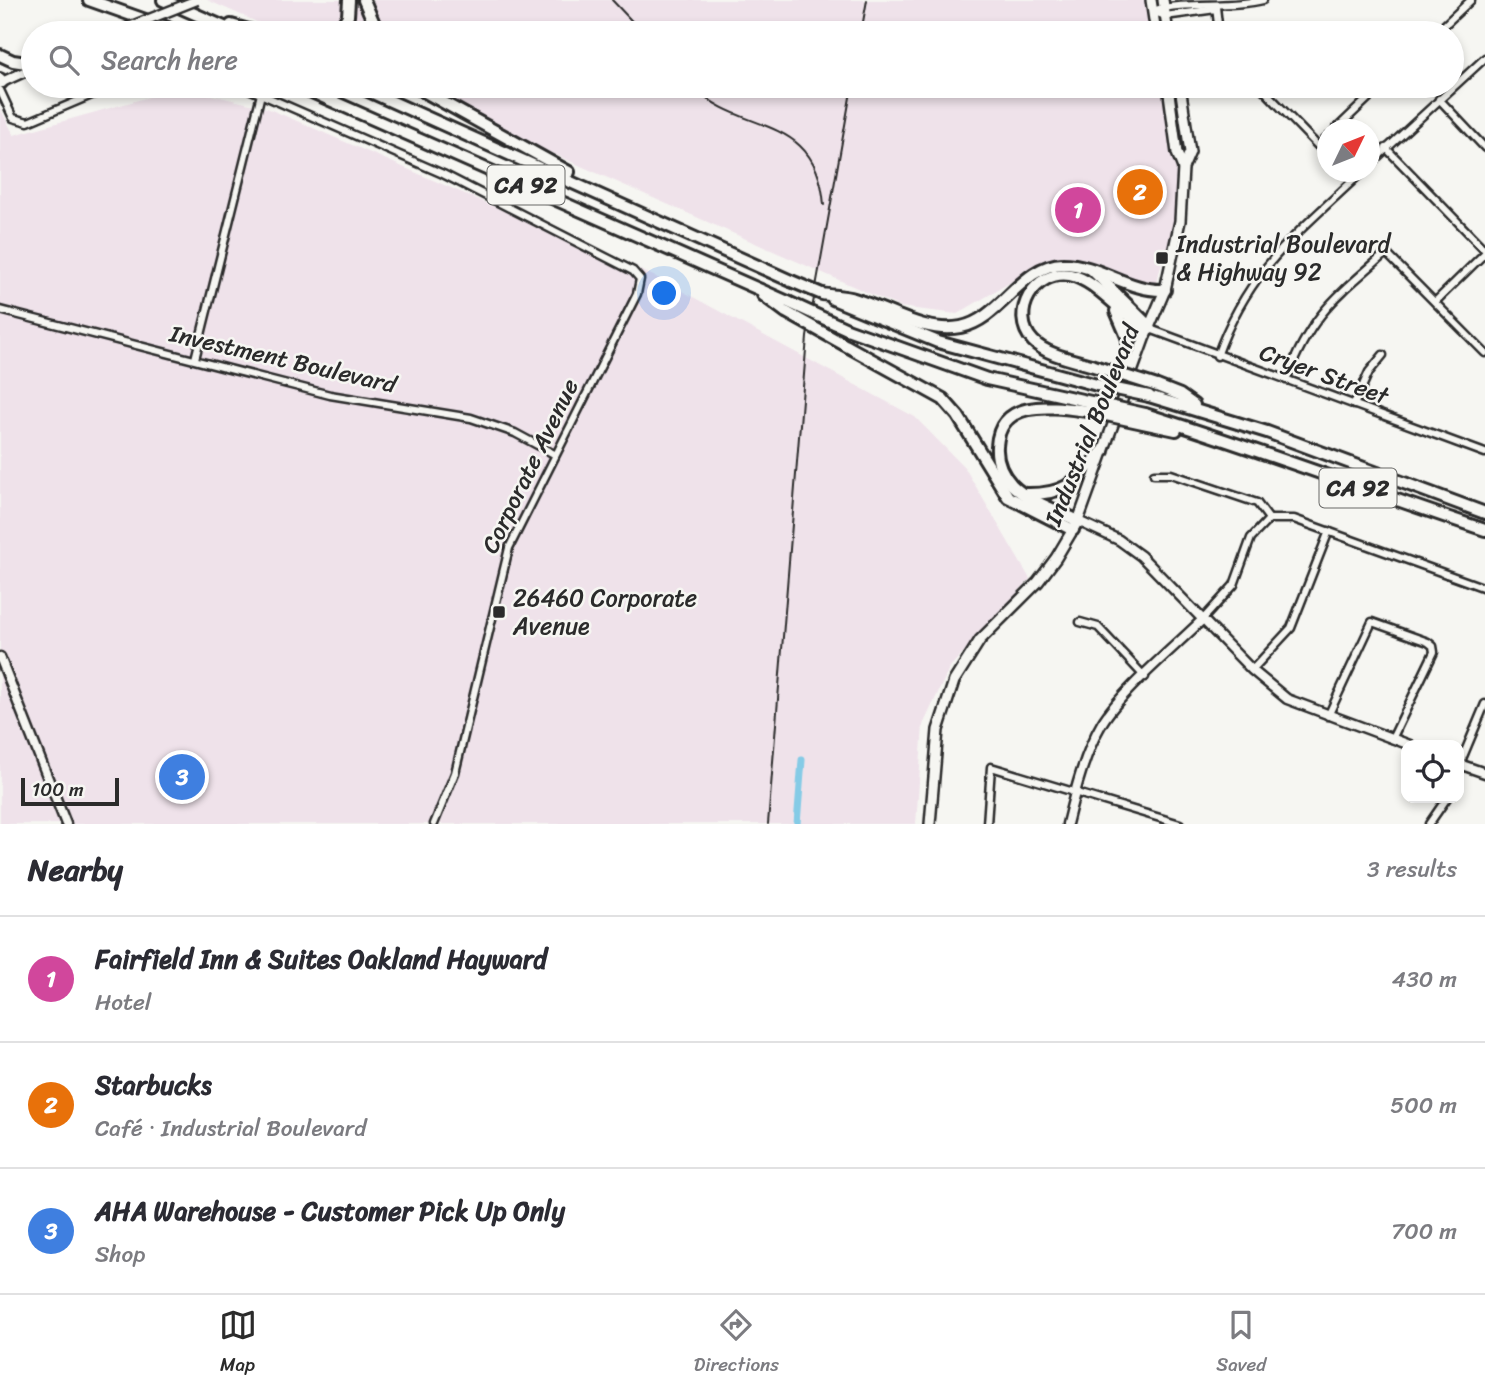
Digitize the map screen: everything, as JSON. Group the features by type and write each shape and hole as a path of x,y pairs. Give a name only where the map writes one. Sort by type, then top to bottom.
{"highway":[{"path":"89,0 146,21"},
{"path":"107,0 152,21"},
{"path":"345,21 348,16 349,0"},
{"path":"364,0 373,21"},
{"path":"166,5 219,21"},
{"path":"193,13 211,21"},
{"path":"0,55 21,63"},
{"name":"CA 92","path":"325,98 752,286 787,307 987,379 1237,443 1483,530"},
{"name":"CA 92","path":"384,98 623,203 791,281 851,302 938,342 1202,411 1485,513"},
{"path":"434,98 487,129 604,189 623,203"},
{"path":"851,302 938,327 953,328 985,318 1044,268 1071,265 1148,291 1165,290"},
{"path":"1093,271 1150,329"},
{"path":"1150,329 1138,323 1079,278 1054,276 1040,283 1029,295 1023,320 1031,339 1040,346 1180,395 1202,411"},
{"path":"1106,298 1126,329 1128,385"},
{"path":"787,307 845,345 943,399 958,416 999,487 1008,497 1076,525"},
{"path":"1076,525 1023,494 1006,477 997,456 998,441 1009,418 1039,406 1090,407"},
{"path":"1023,494 1050,494 1069,487 1103,451"}],"main road":[{"path":"1151,0 1154,21"},
{"name":"Industrial Boulevard","path":"1170,98 1178,153 1183,168"},
{"name":"Industrial Boulevard","path":"930,824 938,730 954,681 980,640 1038,582 1076,525 1165,290 1180,225 1183,168 1190,152 1182,98"}],"street":[{"path":"136,21 166,5 197,0"},
{"path":"1152,11 1192,2 1243,5 1263,0"},
{"path":"1449,21 1471,0"},
{"path":"1188,13 1192,2"},
{"path":"1164,8 1188,13 1215,4"},
{"path":"1464,76 1485,58"},
{"path":"21,72 0,83 9,113 23,122 84,98"},
{"path":"195,359 260,98"},
{"name":"Corporate Avenue","path":"272,98 443,174 633,271 640,279 637,294 554,453 502,569 455,773 434,824"},
{"path":"1272,98 1317,145"},
{"path":"1346,119 1368,98"},
{"path":"1380,155 1438,99 1485,148"},
{"path":"1386,149 1485,251 1435,302"},
{"path":"1217,356 1236,311 1266,264 1352,182"},
{"path":"1286,380 1299,346 1319,315 1386,253 1485,353"},
{"name":"Investment Boulevard","path":"0,310 330,395 471,418 515,433 554,453"},
{"name":"Cryer Street","path":"1150,329 1485,453"},
{"path":"1354,405 1369,372 1383,355"},
{"path":"1154,474 1171,474 1257,503 1269,519"},
{"path":"1068,824 1087,758 1102,722 1234,585 1251,538 1269,519 1294,519 1485,588"},
{"path":"1076,525 1131,547 1252,670 1287,699 1401,742"},
{"path":"1252,670 1291,628 1329,531"},
{"path":"1080,622 1098,627 1145,677"},
{"path":"1328,716 1372,622 1428,642 1434,649 1392,739"},
{"path":"0,657 66,824"},
{"path":"1464,753 1485,704"},
{"path":"1464,766 1485,772"},
{"path":"987,824 991,767 1180,824"},
{"path":"1429,824 1444,803"}],"shaded area":[{"path":"207,0 1168,0 1171,21 255,21"},
{"path":"145,98 224,98 267,108 656,277 915,417 965,468 1030,579 950,667 923,725 916,824 0,824 0,108 14,135"},
{"path":"427,98 1178,98 1187,187 1155,285 1072,261 1036,267 957,314 900,307"}],"waterway":[{"path":"797,824 802,760"}],"railway":[{"path":"612,0 632,21"},
{"path":"863,21 867,0"},
{"path":"707,98 792,139 807,154 818,175 824,205"},
{"path":"768,824 807,337 850,98"}],"place":[{"name":"Starbucks","path":"1140,192"},
{"name":"Fairfield Inn & Suites Oakland Hayward","path":"1078,210"},
{"name":"Industrial Boulevard & Highway 92","path":"1162,258"},
{"name":"26460 Corporate Avenue","path":"499,612"},
{"name":"AHA Warehouse - Customer Pick Up Only","path":"182,777"}]}
